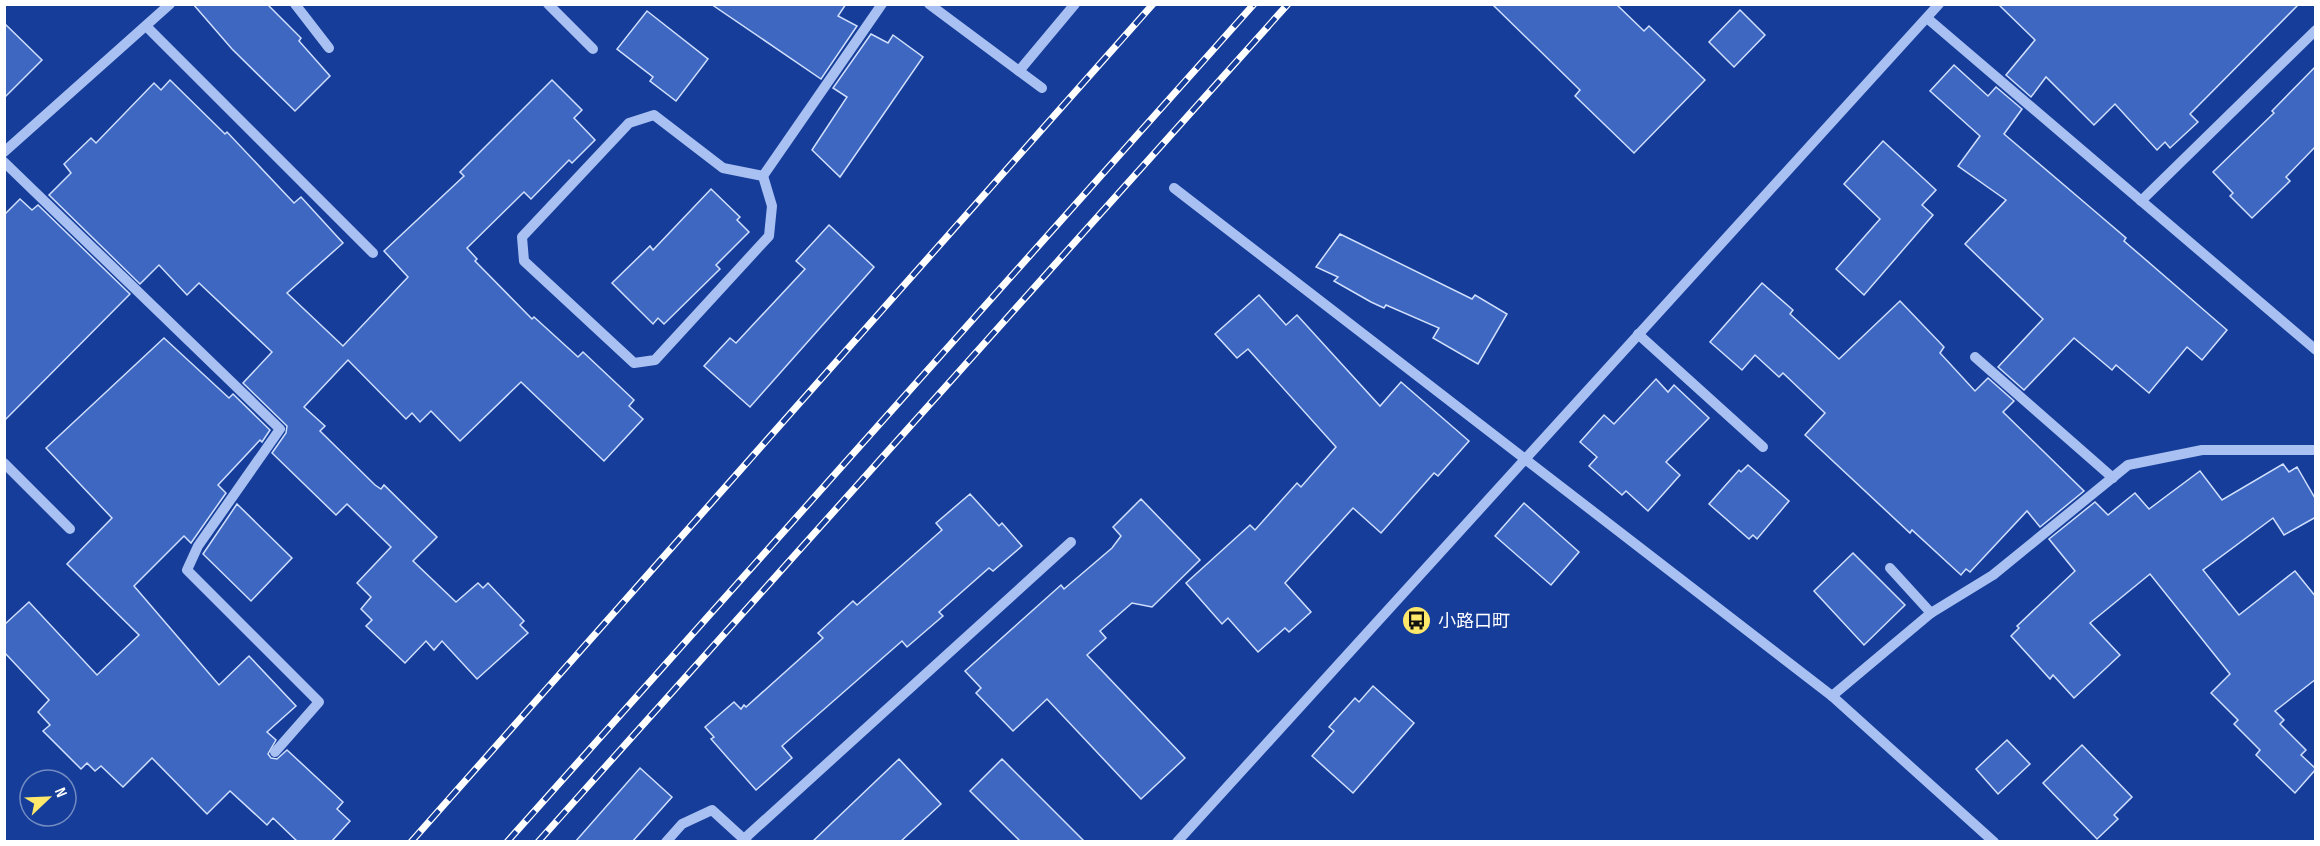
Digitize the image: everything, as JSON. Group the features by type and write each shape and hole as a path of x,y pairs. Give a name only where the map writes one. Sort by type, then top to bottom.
{"street":[{"path":"4,152 170,4"},
{"path":"295,4 329,48"},
{"path":"548,4 593,49"},
{"path":"763,176 882,4"},
{"path":"929,4 1042,88"},
{"path":"1019,71 1075,4"},
{"path":"1177,842 1939,4"},
{"path":"1927,18 2316,350"},
{"path":"146,26 373,253"},
{"path":"2141,201 2316,30"},
{"path":"654,115 723,168 763,176 772,206 769,236 655,360 634,363 524,261 522,237 629,123 654,115"},
{"path":"4,162 280,429 198,546 187,570 319,702 275,752"},
{"path":"1174,188 1832,696 1994,842"},
{"path":"1638,334 1763,447"},
{"path":"1975,357 2113,478"},
{"path":"1832,696 1932,613 1993,575 2128,465 2202,450 2316,450"},
{"path":"4,463 70,529"},
{"path":"666,842 682,824 712,810 746,840 1071,542"},
{"path":"1890,568 1932,613"}],"building":[{"path":"193,4 267,4 301,38 299,41 330,76 295,111 232,49"},
{"path":"711,4 846,4 838,16 857,26 821,79"},
{"path":"1492,4 1616,4 1644,31 1649,26 1705,80 1634,153 1575,96 1580,90"},
{"path":"1998,4 2299,4 2190,114 2198,122 2170,148 2165,142 2157,150 2115,104 2094,125 2046,77 2031,97 2006,75 2035,40"},
{"path":"1740,10 1765,35 1734,67 1709,42"},
{"path":"647,11 708,59 676,101 650,81 653,77 617,49"},
{"path":"4,23 42,60 4,98"},
{"path":"871,34 888,43 893,35 923,57 840,177 812,150 847,97 833,88"},
{"path":"1954,65 1988,96 1996,87 2022,109 2004,134 2126,238 2124,241 2227,330 2202,360 2187,347 2149,393 2116,365 2112,370 2074,338 2024,390 1998,367 2043,319 1965,244 2006,200 1958,166 1980,136 1930,91"},
{"path":"2316,66 2316,146 2286,177 2290,181 2252,218 2230,196 2233,193 2213,172 2274,113 2272,111"},
{"path":"170,80 225,134 227,132 294,203 301,197 343,243 287,293 343,346 408,277 384,251 464,176 460,172 552,80 582,110 574,118 595,140 572,163 569,160 531,199 524,192 467,248 477,259 475,261 532,319 534,317 578,357 583,352 634,400 629,406 643,419 604,461 521,382 460,441 431,411 420,422 412,413 406,419 348,360 304,407 325,426 320,431 375,485 381,489 384,485 437,537 413,561 456,602 478,583 483,588 488,583 524,621 520,625 528,633 477,679 442,641 434,650 426,641 405,663 366,626 372,620 361,609 371,597 357,583 391,547 347,504 336,515 272,453 286,433 287,426 243,383 272,352 199,283 187,295 159,265 140,284 49,195 71,173 64,164 91,138 96,143 154,83 161,90"},
{"path":"1883,141 1936,190 1922,205 1933,215 1864,295 1836,269 1880,219 1844,184"},
{"path":"711,189 740,217 737,220 749,232 716,265 720,269 664,324 658,318 653,324 612,283 650,246 653,250"},
{"path":"20,199 32,210 38,205 130,294 4,421 4,215"},
{"path":"829,225 874,267 750,407 704,366 730,338 736,343 805,269 796,261"},
{"path":"1340,234 1472,299 1475,295 1507,314 1478,364 1433,338 1439,328 1386,305 1384,308 1371,302 1334,281 1338,277 1316,267"},
{"path":"1762,283 1793,310 1790,314 1839,359 1900,301 1944,347 1940,353 1975,391 1988,378 2014,401 2003,412 2084,491 2040,527 2027,511 1970,572 1966,569 1961,575 1912,530 1910,533 1805,435 1825,413 1783,373 1779,377 1755,355 1742,370 1710,342"},
{"path":"1259,295 1286,325 1297,315 1380,406 1401,382 1469,441 1438,476 1434,473 1381,533 1353,508 1285,583 1311,612 1289,632 1285,628 1258,652 1228,618 1222,624 1186,583 1250,525 1255,530 1297,483 1301,487 1336,447 1248,349 1237,358 1215,334"},
{"path":"164,338 229,398 233,394 270,430 262,442 260,440 218,485 226,493 191,543 184,536 134,586 219,685 249,656 296,706 267,732 276,740 268,754 271,758 277,759 287,750 343,802 337,809 350,821 331,842 298,842 273,818 267,825 230,791 207,814 152,758 123,787 101,766 95,771 87,763 81,769 43,731 50,725 38,712 49,700 4,652 4,625 29,602 97,675 139,635 67,564 112,518 46,448"},
{"path":"1656,379 1668,392 1674,385 1709,418 1666,462 1680,475 1648,511 1626,491 1622,495 1589,466 1597,457 1580,442 1604,415 1614,424"},
{"path":"2283,464 2289,472 2297,467 2316,500 2316,517 2284,535 2273,518 2203,570 2239,615 2295,571 2316,597 2316,679 2275,711 2284,720 2280,724 2306,750 2301,755 2316,769 2295,793 2256,755 2260,750 2234,724 2238,720 2211,693 2230,674 2150,574 2090,623 2120,655 2074,698 2053,675 2050,679 2011,636 2019,628 2017,626 2075,571 2049,539 2095,502 2108,515 2135,493 2149,509 2200,471 2222,500"},
{"path":"1748,465 1789,501 1757,539 1753,535 1749,539 1709,504 1739,470 1741,472"},
{"path":"970,494 999,526 1002,523 1022,546 993,571 989,568 939,612 943,616 907,647 902,641 782,746 792,758 756,790 711,739 714,737 705,727 734,702 741,709 744,705 746,707 823,638 818,633 853,601 857,605 942,530 936,523"},
{"path":"1141,499 1200,560 1152,607 1132,603 1100,631 1106,638 1087,655 1185,758 1141,799 1047,699 1013,731 976,693 981,688 965,671 1061,585 1064,589 1112,548 1121,536 1113,527"},
{"path":"1524,503 1579,552 1551,585 1495,536"},
{"path":"237,504 292,558 251,601 203,554"},
{"path":"1853,553 1905,605 1864,645 1814,591"},
{"path":"1373,686 1414,723 1353,793 1312,756 1334,731 1329,727 1355,698 1359,702"},
{"path":"2007,740 2030,764 1998,794 1976,769"},
{"path":"2082,745 2132,797 2114,815 2118,819 2097,839 2043,783"},
{"path":"899,759 941,804 900,842 812,842"},
{"path":"1002,759 1085,842 1021,842 970,791"},
{"path":"640,768 672,797 632,842 575,842"}],"railway":[{"path":"411,842 1153,4"},
{"path":"507,842 1254,4"},
{"path":"538,842 1288,4"}],"place":[{"name":"小路口町","path":"1417,621"}]}
